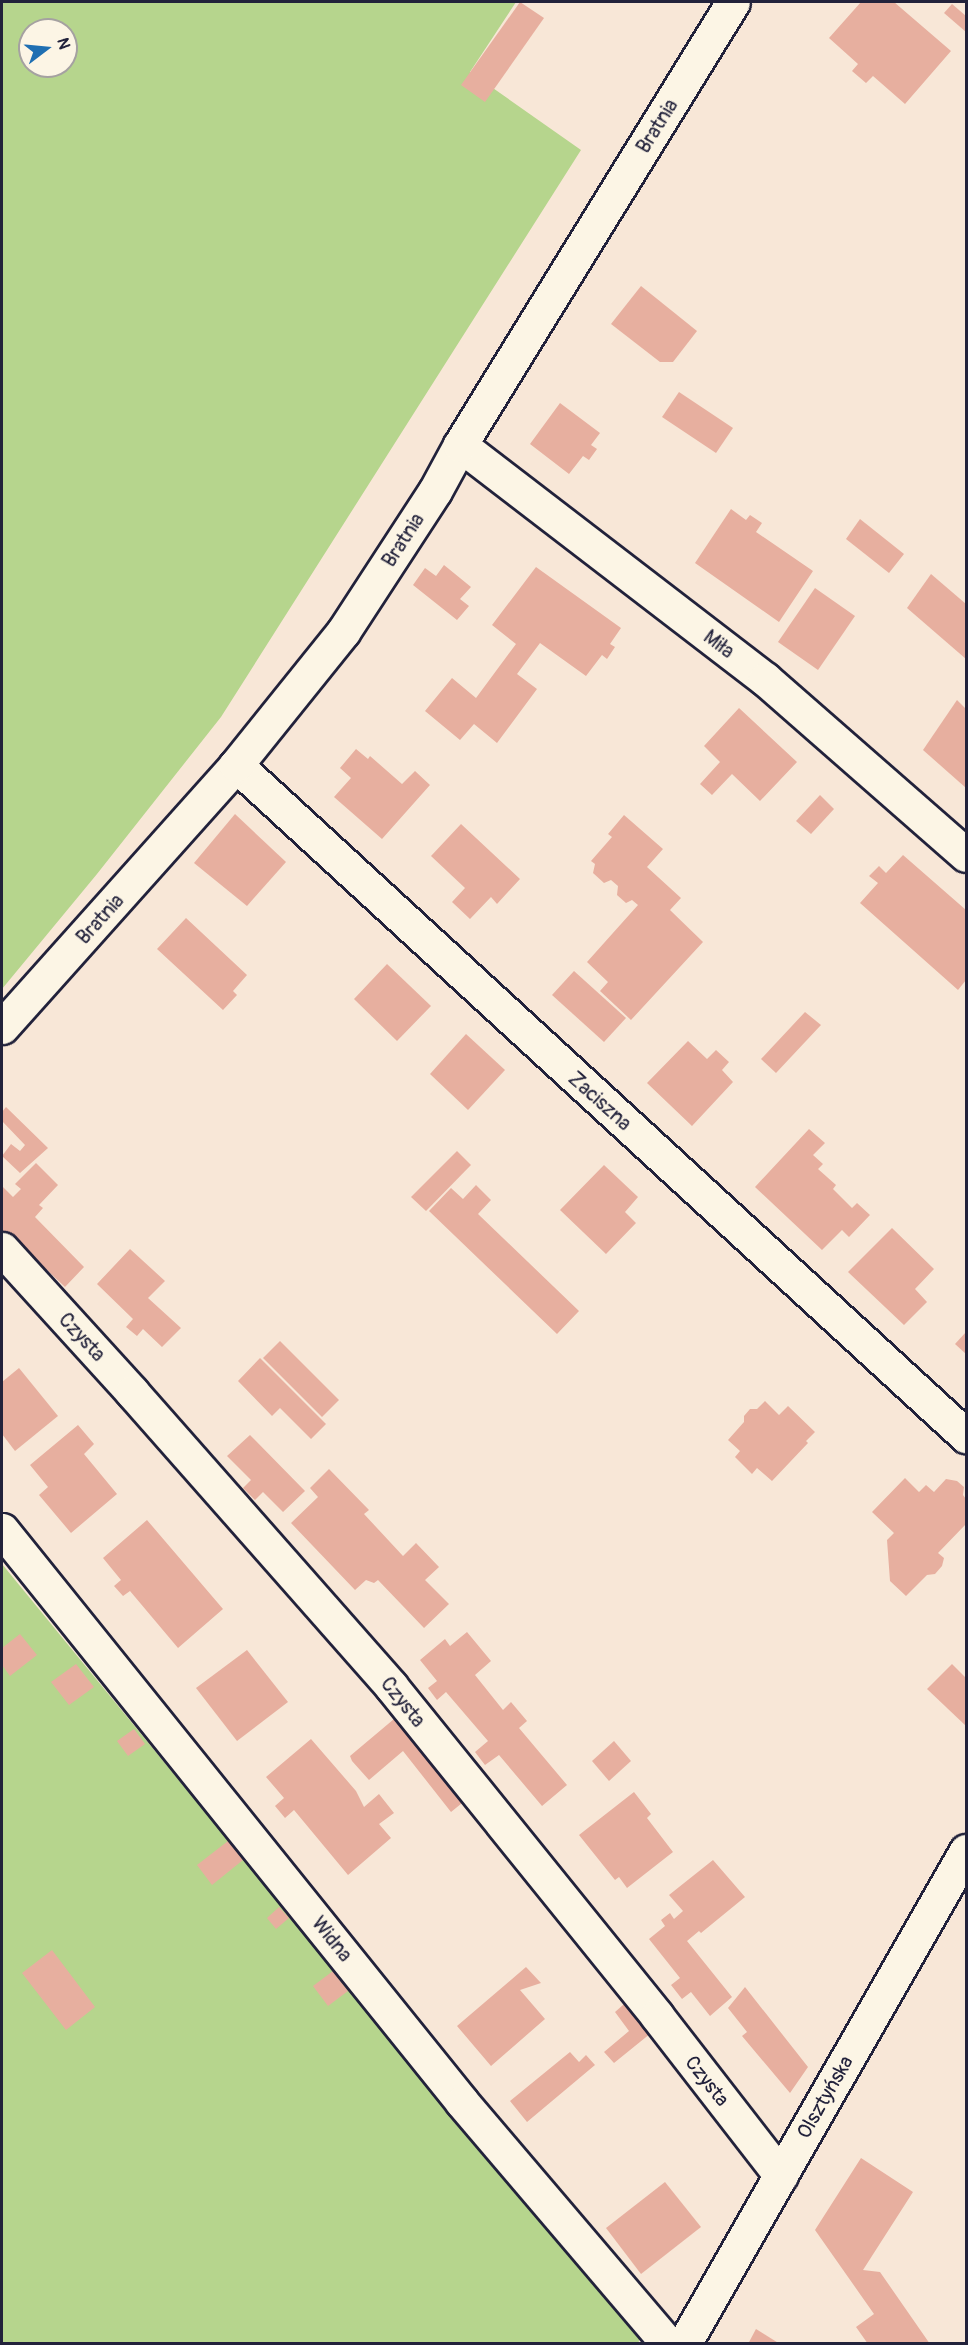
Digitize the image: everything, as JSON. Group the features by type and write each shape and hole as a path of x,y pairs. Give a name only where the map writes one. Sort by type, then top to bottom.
{"street":[{"name":"Bratnia","path":"2,1027 236,765 344,632 435,491 460,445 733,2"},
{"name":"Miła","path":"460,445 765,680 966,855"},
{"name":"Zaciszna","path":"236,765 966,1436"},
{"name":"Czysta","path":"2,1249 132,1392 391,1686 657,2016 781,2176"},
{"name":"Widna","path":"2,1530 462,2102 668,2343"},
{"name":"Olsztyńska","path":"684,2343 781,2176 958,1891 966,1851"}],"green space":[{"path":"2,2 516,2 470,72 581,150 221,717 97,874 2,989"},
{"path":"2,1564 533,2213 641,2337 638,2343 2,2343"}],"building":[{"path":"520,2 544,18 485,102 461,85"},
{"path":"861,2 894,2 951,51 905,104 873,76 866,83 852,71 858,64 829,38"},
{"path":"952,4 966,16 966,32 944,13"},
{"path":"641,286 697,331 673,362 660,362 611,324"},
{"path":"679,392 733,428 716,453 662,417"},
{"path":"560,403 600,433 591,445 597,449 589,460 583,456 569,474 530,444"},
{"path":"731,509 746,520 750,515 762,523 756,532 813,571 779,622 695,563"},
{"path":"860,519 904,554 889,573 846,539"},
{"path":"444,565 471,587 460,599 469,606 457,620 413,585 425,568 436,576"},
{"path":"536,567 621,628 610,644 615,647 607,659 602,655 586,676 540,643 517,674 537,689 497,743 474,724 460,740 425,711 452,678 476,698 516,644 492,625"},
{"path":"931,574 966,604 966,659 907,608"},
{"path":"815,588 855,616 818,670 778,642"},
{"path":"957,700 966,709 966,788 923,750"},
{"path":"739,708 797,762 760,801 732,774 712,795 700,784 720,762 704,746"},
{"path":"356,749 368,759 370,756 402,784 415,771 430,785 382,839 334,797 351,778 340,768"},
{"path":"820,795 834,809 811,834 796,821"},
{"path":"235,814 286,862 247,906 194,863"},
{"path":"624,815 663,849 647,867 681,898 670,910 703,942 631,1020 600,991 608,982 587,962 638,905 632,900 626,903 617,895 618,886 611,880 604,883 593,873 595,864 591,861 612,837 608,834"},
{"path":"461,824 520,879 497,904 491,897 470,919 452,902 465,888 431,856"},
{"path":"903,855 966,910 966,980 958,990 860,903 878,883 869,876 879,866 886,873"},
{"path":"186,918 247,975 233,991 237,995 223,1010 157,949"},
{"path":"387,964 431,1006 397,1041 354,999"},
{"path":"574,971 626,1018 604,1042 552,995"},
{"path":"805,1012 821,1025 776,1073 761,1059"},
{"path":"466,1034 505,1070 468,1110 430,1074"},
{"path":"688,1041 707,1059 716,1050 729,1062 722,1070 733,1082 692,1126 647,1083"},
{"path":"6,1107 48,1148 20,1173 2,1156 11,1144 20,1151 25,1145 2,1121 2,1112"},
{"path":"809,1129 825,1143 813,1155 823,1164 818,1169 836,1185 833,1189 852,1208 857,1203 870,1215 849,1237 842,1230 822,1250 755,1187"},
{"path":"457,1151 471,1165 426,1211 411,1197"},
{"path":"36,1163 58,1185 39,1205 43,1208 35,1217 84,1267 65,1287 47,1270 41,1277 30,1266 35,1260 2,1230 2,1186 13,1197 21,1189 15,1184"},
{"path":"604,1165 638,1197 625,1212 636,1223 606,1254 560,1210"},
{"path":"476,1185 491,1200 478,1214 579,1311 557,1334 429,1211 451,1188 463,1199"},
{"path":"892,1228 934,1269 915,1289 927,1302 904,1325 848,1272"},
{"path":"130,1249 165,1281 148,1298 181,1328 162,1347 143,1329 137,1336 126,1327 133,1319 97,1284"},
{"path":"966,1332 966,1354 955,1344"},
{"path":"280,1341 339,1400 322,1417 263,1358"},
{"path":"260,1358 326,1424 311,1439 280,1408 272,1416 238,1381"},
{"path":"19,1368 58,1416 15,1451 2,1434 2,1382"},
{"path":"765,1401 779,1415 788,1406 815,1432 806,1441 808,1443 772,1481 757,1468 752,1474 735,1457 740,1451 728,1440 744,1422 744,1416 750,1409 757,1409"},
{"path":"78,1425 94,1444 84,1454 117,1494 71,1533 39,1495 48,1487 30,1465"},
{"path":"250,1435 305,1491 283,1512 263,1492 255,1500 243,1488 251,1480 227,1456"},
{"path":"329,1469 369,1510 364,1514 403,1556 416,1543 439,1567 425,1580 449,1604 424,1628 378,1580 374,1583 366,1580 355,1590 291,1523 318,1497 310,1488"},
{"path":"905,1478 919,1492 926,1485 934,1492 946,1479 957,1481 964,1487 963,1495 966,1499 966,1524 938,1553 944,1558 942,1566 935,1574 927,1575 906,1596 890,1581 887,1540 894,1533 872,1512"},
{"path":"147,1520 223,1609 178,1648 130,1591 123,1596 114,1586 121,1580 103,1558"},
{"path":"467,1632 491,1661 475,1675 503,1710 511,1702 527,1721 519,1728 567,1785 542,1806 499,1755 485,1765 475,1752 488,1741 446,1692 437,1700 428,1688 437,1681 420,1660 445,1639 450,1646"},
{"path":"20,1634 37,1655 10,1676 2,1665 2,1648"},
{"path":"247,1650 288,1702 237,1741 196,1688"},
{"path":"76,1664 94,1687 69,1705 51,1682"},
{"path":"952,1664 966,1678 966,1726 927,1689"},
{"path":"394,1719 414,1742 423,1734 472,1795 451,1812 403,1751 369,1780 352,1761 350,1756"},
{"path":"134,1729 145,1744 128,1756 117,1741"},
{"path":"311,1739 356,1791 364,1807 379,1794 394,1813 379,1824 391,1838 348,1875 294,1810 285,1818 275,1806 284,1798 266,1777"},
{"path":"614,1741 631,1761 609,1781 592,1761"},
{"path":"634,1792 651,1814 647,1818 673,1852 627,1888 619,1877 615,1880 579,1835"},
{"path":"228,1841 243,1860 212,1885 197,1865"},
{"path":"713,1860 745,1897 701,1933 699,1931 687,1941 732,1997 710,2016 691,1992 682,1999 671,1985 680,1978 649,1939 665,1926 661,1920 670,1913 674,1919 683,1911 669,1895"},
{"path":"279,1907 289,1918 276,1929 267,1918"},
{"path":"52,1950 95,2007 66,2030 22,1973"},
{"path":"526,1967 541,1983 520,1990 545,2019 491,2066 457,2026"},
{"path":"333,1971 348,1991 328,2006 313,1986"},
{"path":"745,1987 808,2067 790,2093 742,2036 747,2032 728,2008"},
{"path":"631,1998 656,2029 614,2063 604,2052 629,2031 615,2012"},
{"path":"570,2052 579,2062 586,2055 595,2065 527,2122 510,2101"},
{"path":"861,2158 913,2192 863,2270 880,2272 930,2344 868,2344 856,2327 874,2314 815,2230"},
{"path":"665,2182 701,2227 641,2274 606,2228"},
{"path":"756,2329 780,2344 748,2344"}]}
